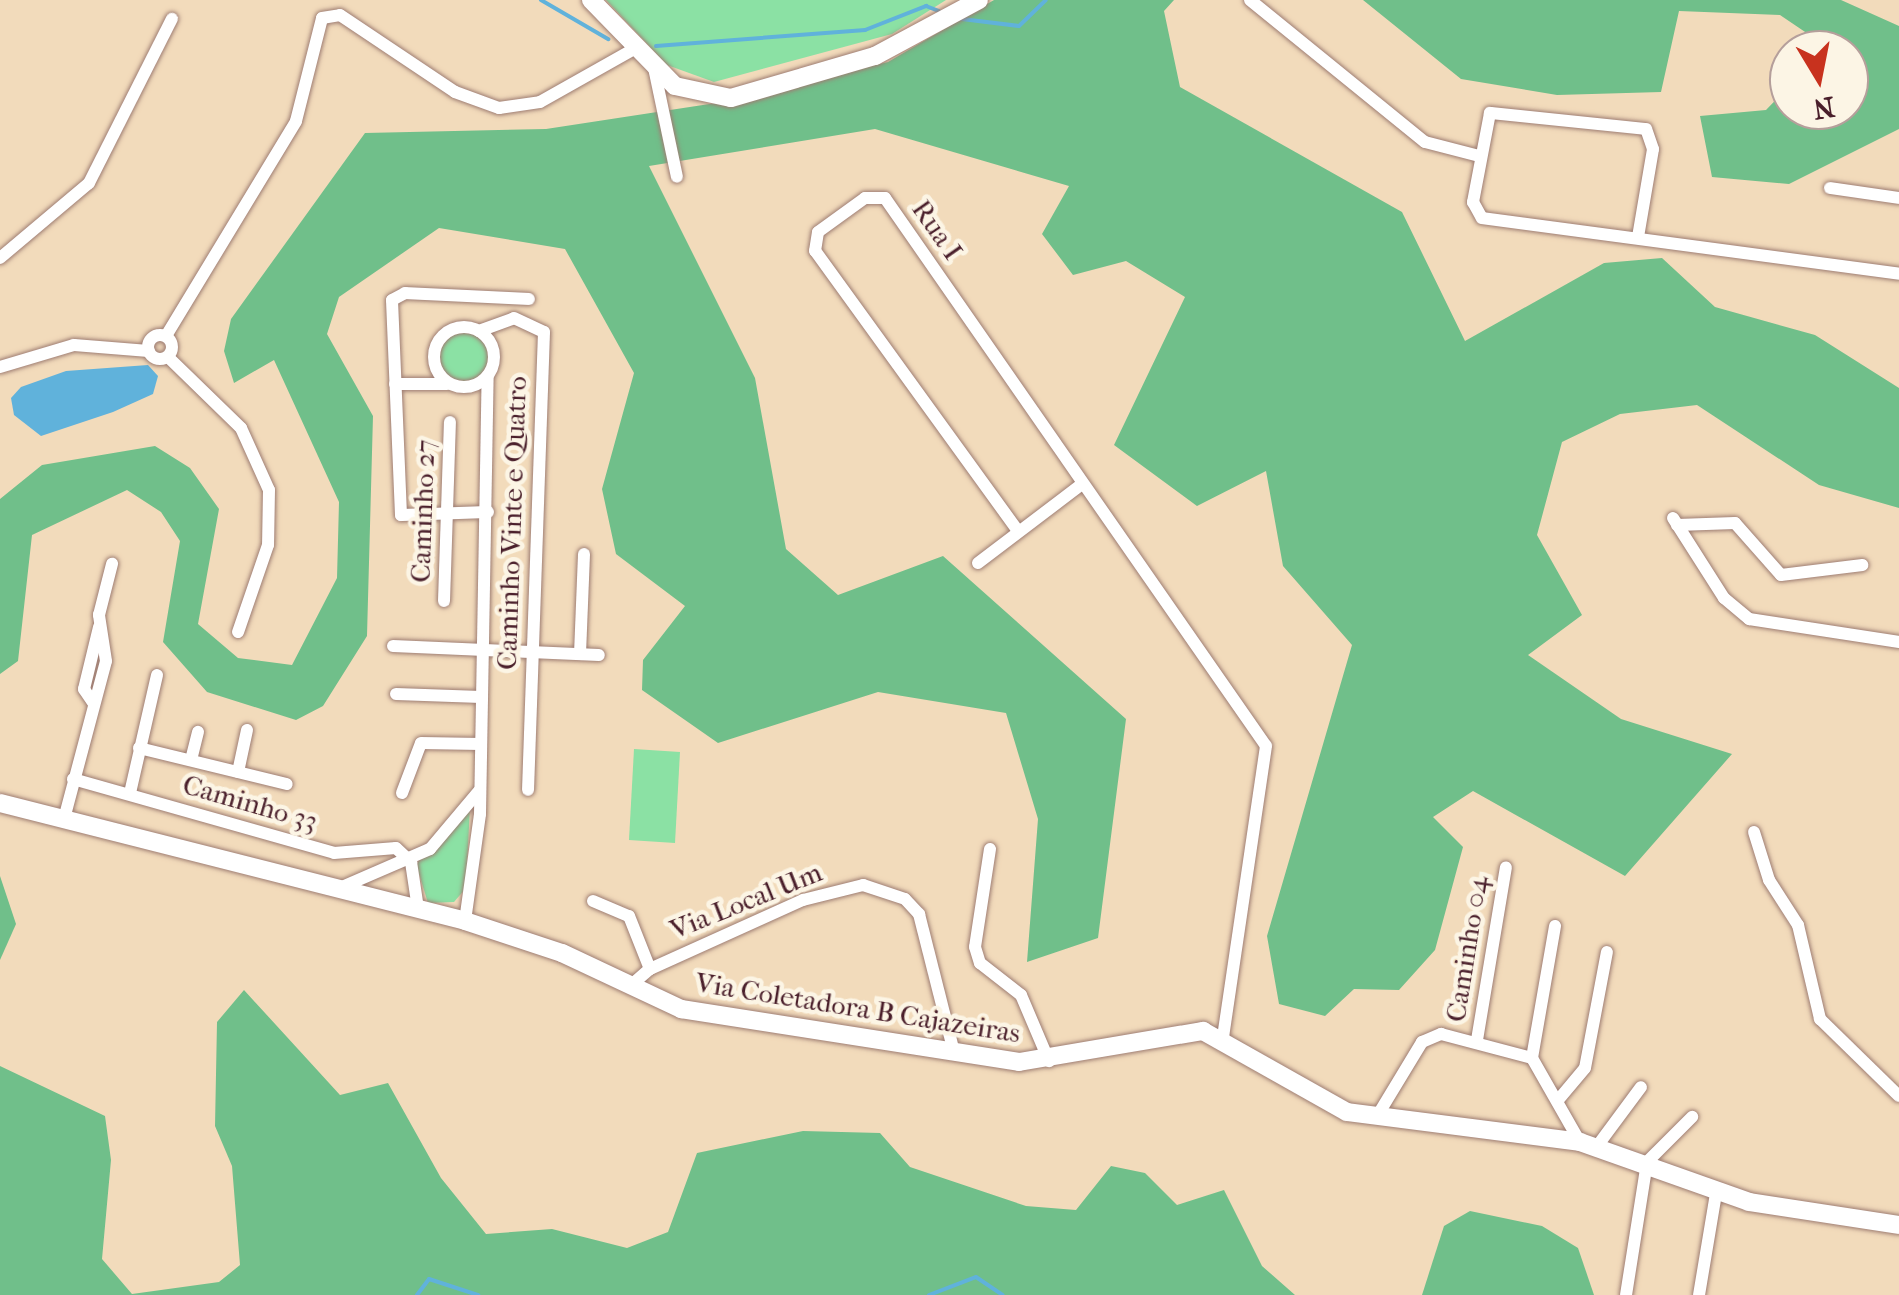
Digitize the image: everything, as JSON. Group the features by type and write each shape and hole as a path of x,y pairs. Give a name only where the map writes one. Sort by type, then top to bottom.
{"main road":[{"path":"591,0 654,68 698,95 731,98 875,56 979,0"},
{"name":"Via Coletadora B Cajazeiras","path":"0,803 464,922 698,1013 954,1052 1049,1061 1163,1031 1223,1036 1332,1106 1376,1118 1589,1144 1646,1162 1716,1192 1899,1225"}],"street":[{"path":"1250,0 1425,142 1479,156"},
{"path":"168,357 166,336 296,120 322,18 340,15 454,92 499,108 540,102 575,74 636,48"},
{"path":"0,258 89,184 172,19"},
{"path":"654,68 677,177"},
{"path":"1638,237 1653,149 1646,128 1500,107 1487,118 1473,202 1482,218 1899,274"},
{"path":"1830,188 1899,198"},
{"name":"Rua I","path":"1018,531 933,424 815,251 818,232 851,208 885,198 1267,752 1223,1036"},
{"path":"488,512 400,515 394,295 529,300"},
{"name":"Caminho Vinte e Quatro","path":"480,331 514,318 544,332 528,790"},
{"path":"447,384 435,368 437,344 455,328 480,331 495,357 488,377 479,791 464,922"},
{"path":"148,351 154,337 166,336"},
{"path":"0,367 74,345 148,351 168,357 240,428 266,479 268,545 238,632"},
{"path":"395,384 473,386 488,377"},
{"name":"Caminho 27","path":"444,601 451,512 450,422"},
{"path":"978,564 1082,484"},
{"path":"1862,565 1781,574 1735,523 1675,522 1724,598 1749,619 1899,642"},
{"path":"580,654 584,554"},
{"path":"64,819 107,655 99,627 112,564"},
{"path":"394,646 599,655"},
{"path":"130,794 157,675"},
{"path":"396,694 481,697"},
{"path":"238,772 247,730"},
{"path":"191,760 198,732"},
{"path":"402,793 418,746 480,744"},
{"path":"139,748 287,784"},
{"name":"Caminho 33","path":"74,779 334,852 396,848 411,862"},
{"path":"330,890 411,862 479,791"},
{"path":"1754,832 1768,880 1798,924 1820,1020 1899,1096"},
{"path":"990,849 976,947 980,963 1021,995 1049,1061"},
{"path":"411,862 418,909"},
{"name":"Caminho 04","path":"1477,1040 1506,867"},
{"name":"Via Local Um","path":"629,988 650,968 828,891 886,890 905,898 932,938 954,1052"},
{"path":"594,901 628,916 650,968"},
{"path":"1532,1058 1555,926"},
{"path":"1558,1099 1585,1068 1607,952"},
{"path":"1376,1118 1422,1042 1441,1034 1477,1040 1532,1058 1589,1144 1641,1087"},
{"path":"1626,1295 1646,1162 1692,1117"},
{"path":"1699,1295 1716,1192"}],"green space":[{"path":"606,0 946,0 892,34 714,82 667,65"},
{"path":"994,0 1174,0 1164,11 1180,87 1402,212 1465,341 1604,263 1662,258 1715,307 1815,335 1899,388 1899,508 1819,485 1697,405 1620,414 1562,442 1537,535 1582,615 1528,655 1621,719 1732,754 1625,876 1473,791 1433,817 1463,847 1435,950 1399,990 1354,989 1325,1016 1279,1004 1267,936 1352,645 1283,566 1266,471 1197,506 1114,445 1185,297 1126,261 1073,275 1042,234 1069,186 875,129 649,166 755,378 786,549 838,595 943,556 1126,719 1098,938 1027,962 1038,819 1006,713 878,692 718,743 642,690 643,660 685,606 616,554 602,489 634,373 565,249 439,228 339,297 327,334 373,416 367,636 323,706 296,720 207,692 163,642 180,541 161,512 127,490 32,535 18,661 0,674 0,499 42,465 155,446 190,468 219,509 198,624 238,658 292,665 337,578 339,502 274,360 234,383 224,351 231,319 365,133 546,129 729,101 888,62"},
{"path":"1363,0 1841,0 1899,26 1899,129 1789,184 1712,177 1700,116 1769,107 1769,130 1869,130 1869,30 1802,30 1780,15 1679,11 1661,92 1557,95 1461,79"},
{"path":"464,333 481,340 488,357 481,374 464,381 447,374 440,357 447,340"},
{"path":"634,749 680,752 675,843 629,840"},
{"path":"470,806 466,888 454,902 428,903 416,864"},
{"path":"0,876 16,924 0,960"},
{"path":"244,990 340,1095 388,1083 441,1178 486,1234 552,1229 627,1248 668,1232 697,1153 803,1131 880,1133 910,1167 1026,1206 1076,1210 1111,1166 1145,1173 1177,1205 1224,1190 1262,1266 1295,1295 0,1295 0,1066 105,1116 111,1160 102,1259 132,1294 219,1282 240,1265 232,1166 215,1126 217,1022"},
{"path":"1470,1211 1542,1226 1578,1248 1594,1295 1422,1295 1444,1226"}],"water":[{"path":"148,365 158,376 153,394 113,412 41,436 14,415 11,398 21,387 66,371"}],"waterway":[{"path":"541,0 608,39"},
{"path":"962,19 1019,26 1046,0"},
{"path":"656,46 865,30 926,6 939,11"},
{"path":"929,1295 976,1277 1003,1295"},
{"path":"417,1295 429,1279 478,1295"}]}
